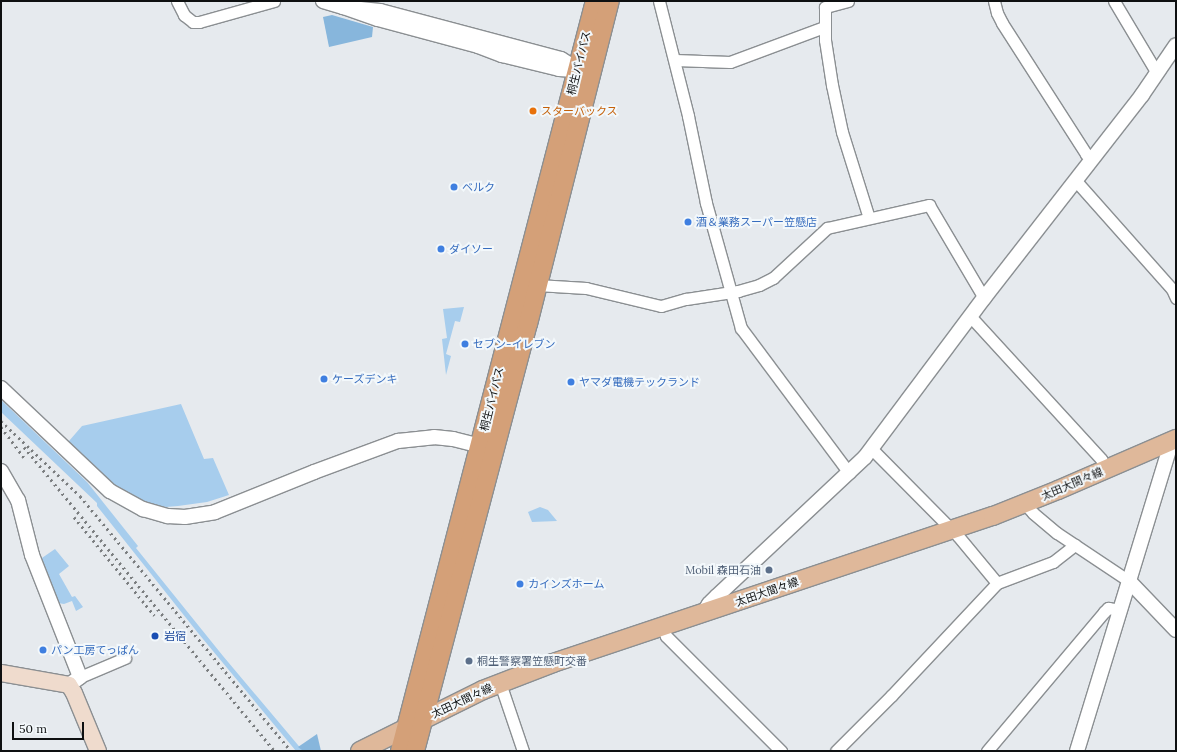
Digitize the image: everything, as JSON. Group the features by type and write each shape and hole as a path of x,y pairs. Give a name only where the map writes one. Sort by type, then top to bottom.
{"highway":[{"name":"桐生バイパス","path":"400,751 488,447 538,285 584,71 595,1"},
{"name":"桐生バイパス","path":"415,751 488,447 584,71 610,1"}],"main road":[{"name":"太田大間々線","path":"360,751 406,727 500,683 553,663 1025,504 1107,469 1175,436"},
{"path":"1,673 74,681 74,693 98,751"}],"street":[{"path":"177,1 184,15 193,22 199,22 274,1"},
{"path":"323,1 343,6 378,19 502,54 559,69 584,71"},
{"path":"659,1 688,116 700,179 743,332 848,473"},
{"path":"848,1 825,7 824,27 832,85 842,132 869,218"},
{"path":"994,1 997,14 1006,29 1086,154 1092,160"},
{"path":"1114,1 1157,72"},
{"path":"675,60 730,62 824,27"},
{"path":"704,612 717,596 872,449 970,316 1092,160 1176,45"},
{"path":"1076,181 1172,289 1176,298"},
{"path":"538,285 579,287 661,306 686,299 731,293 759,285 773,278 827,228 928,205 984,298"},
{"path":"970,316 1102,459 1107,469"},
{"path":"1,388 110,491 143,509 168,516 184,517 215,512 314,472 398,442 434,437 453,439 488,447"},
{"path":"1077,751 1175,436"},
{"path":"872,449 958,536 997,583"},
{"path":"1,471 18,500 32,555 74,681 125,658"},
{"path":"1025,504 1046,524 1129,581 1174,623"},
{"path":"836,751 891,696 997,583 1053,562 1076,545"},
{"path":"987,751 1104,612 1108,608 1120,610"},
{"path":"662,627 666,636 781,751"},
{"path":"500,683 523,751"}],"shaded area":[{"path":"332,15 373,27 372,37 329,47 323,17"},
{"path":"464,307 460,322 455,321 446,354 451,356 446,375 442,339 447,338 443,309"},
{"path":"1,400 87,482 138,546 136,548 223,656 303,751 296,751 198,633 97,506 97,503 1,412"},
{"path":"181,404 204,459 213,458 229,495 207,502 178,506 166,507 144,503 120,490 69,445 69,441 82,426"},
{"path":"540,507 548,510 557,521 532,522 528,512"},
{"path":"55,549 69,566 59,574 72,597 75,596 83,607 76,611 72,601 64,604 58,603 39,560"},
{"path":"317,734 321,751 303,751 298,747"}],"railway":[{"path":"1,421 80,496 291,751"},
{"path":"1,427 24,457"},
{"path":"24,447 275,751"},
{"path":"74,517 154,615"}],"place":[{"name":"スターバックス","path":"533,111"},
{"name":"ベルク","path":"454,187"},
{"name":"酒＆業務スーパー笠懸店","path":"688,222"},
{"name":"ダイソー","path":"441,249"},
{"name":"セブン-イレブン","path":"465,344"},
{"name":"ケーズデンキ","path":"324,379"},
{"name":"ヤマダ電機テックランド","path":"571,382"},
{"name":"Mobil 森田石油","path":"769,570"},
{"name":"カインズホーム","path":"520,584"},
{"name":"岩宿","path":"155,636"},
{"name":"パン工房てっぱん","path":"43,650"},
{"name":"桐生警察署笠懸町交番","path":"469,661"}]}
